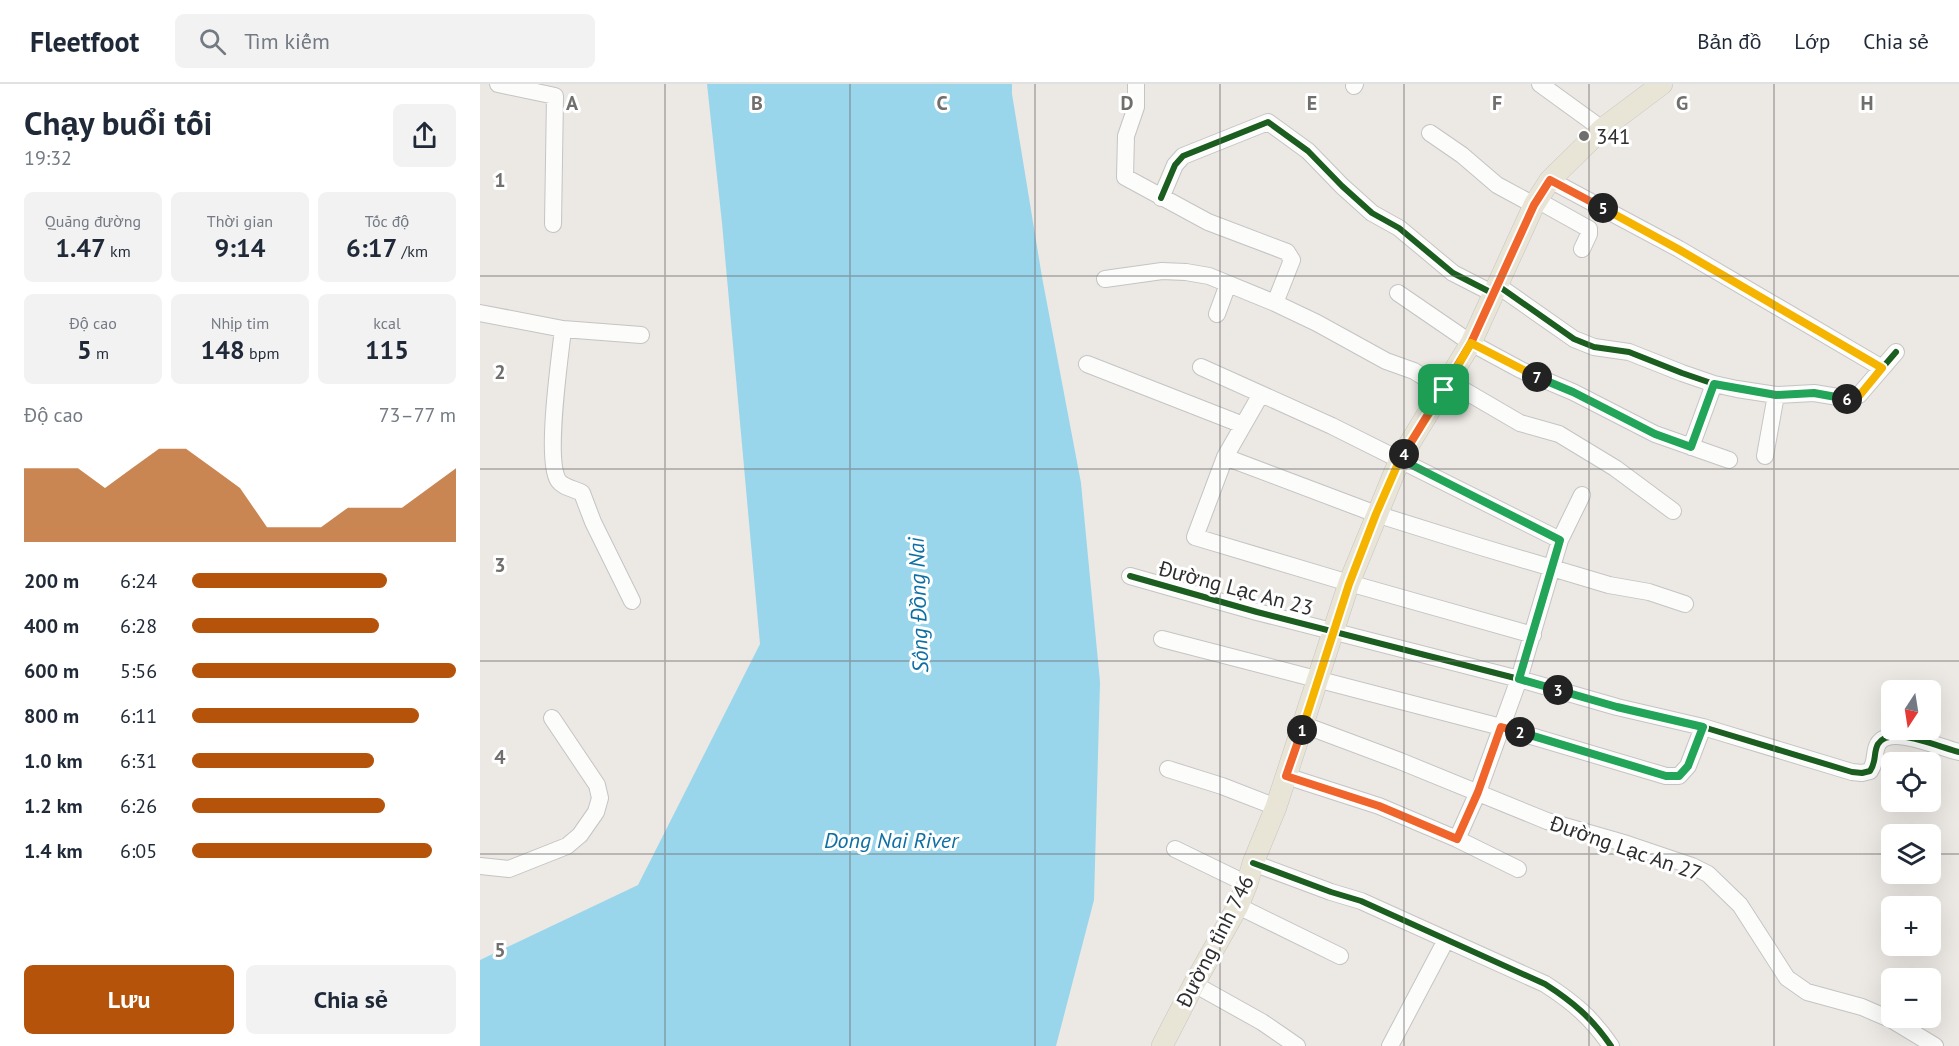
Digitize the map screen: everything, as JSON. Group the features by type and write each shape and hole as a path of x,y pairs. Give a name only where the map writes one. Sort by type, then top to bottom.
{"main road":[{"name":"Đường tỉnh 746","path":"1167,1044 1194,984 1238,906 1247,885 1304,725 1349,584 1400,459 1471,343 1535,202 1550,180 1602,129 1662,84"}],"street":[{"path":"498,84 555,96 553,224"},
{"path":"1136,84 1136,107 1126,136 1126,178 1208,222 1272,245 1291,256 1291,263 1275,303"},
{"path":"1540,84 1602,129"},
{"path":"1161,198 1176,165 1183,156 1268,122 1308,151 1372,213 1399,228 1453,273 1496,289 1585,345 1629,352 1714,384 1776,395 1814,393 1850,399 1859,396 1896,352"},
{"path":"1430,133 1462,155 1497,185 1589,230 1581,249"},
{"path":"1550,180 1678,249 1882,368"},
{"path":"1105,279 1162,271 1209,276 1275,303 1386,361 1446,385 1531,428 1553,431 1615,468 1673,511"},
{"path":"1217,314 1228,284"},
{"path":"1398,294 1471,343 1521,370 1573,392 1655,434 1729,460"},
{"path":"480,313 563,329 642,335"},
{"path":"563,329 553,425 555,472 561,484 582,493 593,522 632,601"},
{"path":"1087,364 1243,425"},
{"path":"1201,366 1332,426 1560,540"},
{"path":"1691,447 1714,384"},
{"path":"1261,394 1225,457 1195,537 1349,584 1533,635"},
{"path":"1765,456 1776,395"},
{"path":"1225,457 1376,514 1609,585 1658,594 1685,604"},
{"path":"1457,839 1478,792 1519,679 1560,540 1582,495"},
{"name":"Đường Lạc An 23","path":"1130,576 1617,707 1703,727 1862,773 1870,771 1875,763 1879,741 1887,736 1899,735 1959,752"},
{"path":"1162,639 1501,727 1666,776 1679,776 1688,766 1703,727"},
{"path":"480,866 509,869 567,846 580,835 596,812 600,798 597,785 552,718"},
{"name":"Đường Lạc An 27","path":"1304,725 1547,821 1627,844 1692,866 1708,874 1740,905 1787,978 1807,992 1862,1007 1893,1020 1935,1046"},
{"path":"1168,769 1222,786 1276,807"},
{"path":"1286,776 1379,806 1457,839 1518,869"},
{"path":"1174,849 1247,885"},
{"path":"1253,863 1361,901 1545,984 1587,1015 1611,1046"},
{"path":"1238,906 1340,956"},
{"path":"1390,1046 1446,940"},
{"path":"1194,984 1262,1022 1297,1046"}],"water":[{"name":"Dong Nai River","path":"707,84 1012,84 1042,277 1081,483 1100,682 1094,900 1056,1046 480,1046 480,960 638,885 760,644 722,223"}],"cycle path":[{"path":"1161,198 1175,165 1183,156 1268,122 1308,151 1372,213 1399,228 1453,273 1494,294"},
{"path":"1497,285 1574,339 1594,347 1629,352 1714,384 1737,389 1776,395 1814,393 1850,399 1859,395 1896,352"},
{"path":"1130,576 1617,707 1703,727 1852,772 1870,771 1874,764 1878,744 1884,738 1893,736 1916,739 1959,752"},
{"path":"1253,863 1361,901 1545,984 1581,1011 1611,1046"}],"place":[{"name":"341","path":"1584,136"}],"route":[{"path":"1444,390 1400,459 1376,514 1349,584 1286,776 1379,806 1457,839 1478,792 1501,727 1666,776 1679,776 1688,766 1703,727 1617,707 1519,679 1560,540 1400,459 1471,343 1534,205 1550,180 1678,249 1882,368 1859,396 1850,399 1806,392 1776,395 1714,384 1691,447 1655,434 1573,392 1521,370 1471,343 1444,390"}],"water label":[{"name":"Sông Đồng Nai","path":"918,605"}]}
